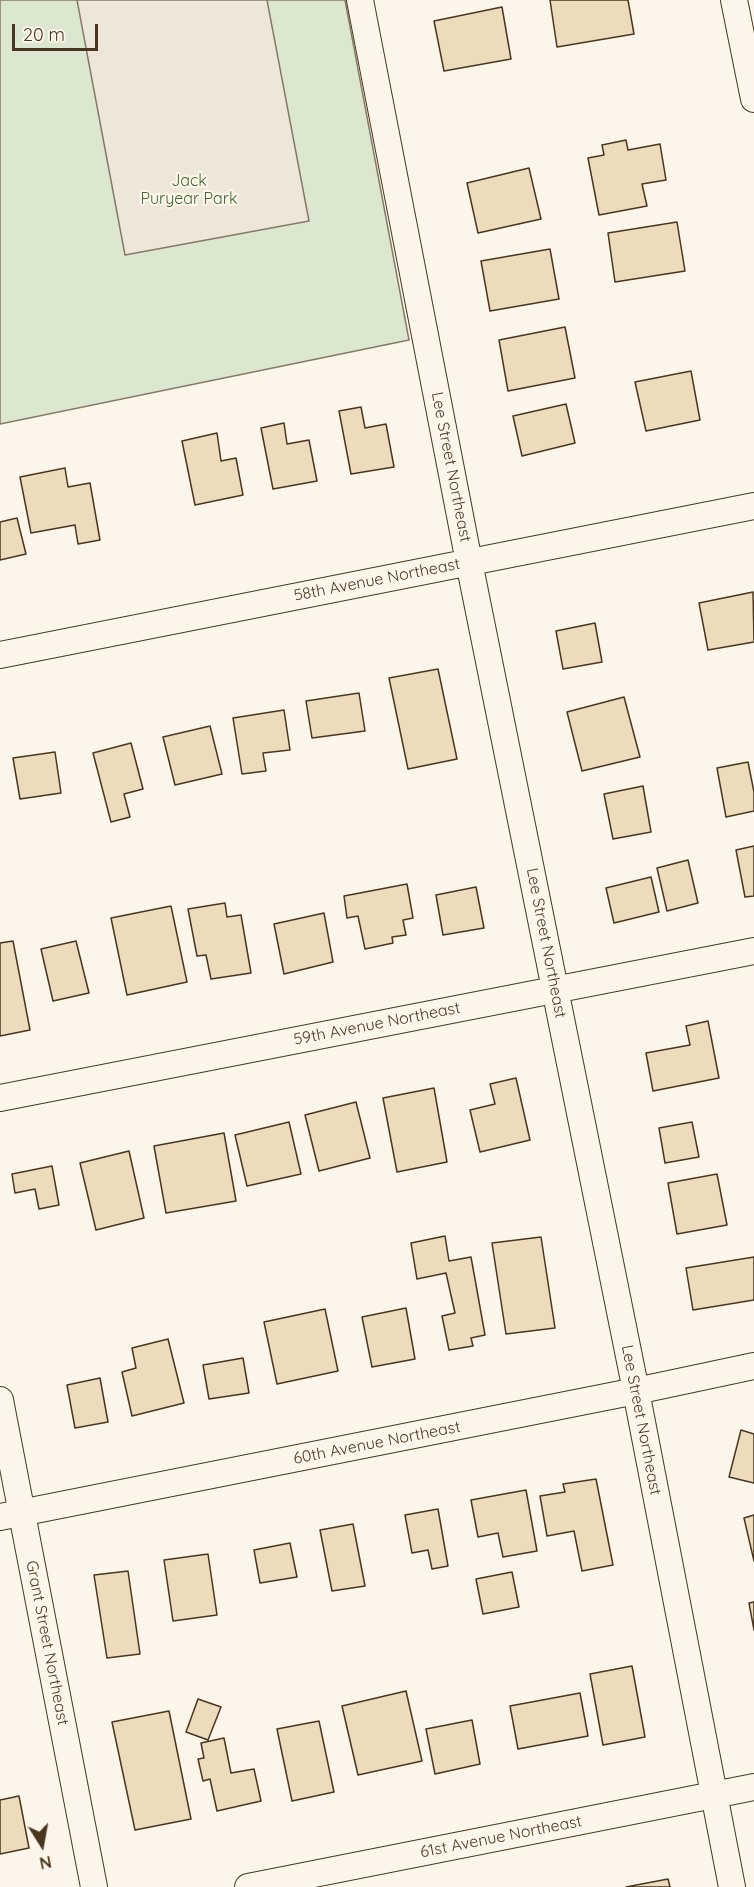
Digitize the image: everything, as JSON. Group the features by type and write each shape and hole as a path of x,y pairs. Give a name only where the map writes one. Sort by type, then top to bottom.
{"street":[{"name":"Lee Street Northeast","path":"360,0 732,1887"},
{"path":"734,0 754,99"},
{"name":"58th Avenue Northeast","path":"0,655 754,506"},
{"name":"59th Avenue Northeast","path":"0,1098 754,951"},
{"name":"60th Avenue Northeast","path":"11,1515 754,1366"},
{"name":"Grant Street Northeast","path":"0,1400 11,1515 94,1887"},
{"name":"61st Avenue Northeast","path":"248,1887 754,1787"}],"green space":[{"name":"Jack Puryear Park","path":"0,0 345,0 409,340 0,424"}],"shaded area":[{"path":"77,0 267,0 309,221 125,255"}],"building":[{"path":"550,0 628,0 634,34 557,47"},
{"path":"502,7 511,59 444,71 434,21"},
{"path":"626,140 628,150 660,144 666,180 642,184 647,206 599,215 588,158 604,155 602,145"},
{"path":"529,168 541,219 478,233 467,183"},
{"path":"677,222 685,271 615,282 608,233"},
{"path":"550,249 559,299 490,311 481,261"},
{"path":"565,327 575,378 508,391 499,340"},
{"path":"691,371 700,420 646,431 635,382"},
{"path":"566,404 575,443 522,456 513,416"},
{"path":"361,407 365,428 386,424 394,467 351,474 339,411"},
{"path":"284,423 287,444 309,440 317,481 273,489 261,428"},
{"path":"217,433 221,461 236,458 243,495 195,505 182,441"},
{"path":"65,468 68,487 90,483 100,540 78,544 75,525 31,533 20,477"},
{"path":"17,518 26,554 0,560 0,522"},
{"path":"753,592 754,642 708,650 699,603"},
{"path":"595,623 602,662 563,669 556,631"},
{"path":"438,669 457,759 408,769 389,678"},
{"path":"359,693 365,731 312,738 306,701"},
{"path":"624,697 640,757 582,771 567,712"},
{"path":"284,710 290,750 263,753 266,771 242,774 233,718"},
{"path":"210,726 222,774 175,785 163,737"},
{"path":"131,743 143,789 124,794 130,817 111,822 93,753"},
{"path":"55,752 61,793 20,799 13,758"},
{"path":"748,762 754,792 754,811 726,817 717,768"},
{"path":"643,786 651,832 613,839 604,794"},
{"path":"754,846 754,896 745,897 736,850"},
{"path":"688,860 698,903 667,911 657,868"},
{"path":"651,877 659,912 614,923 606,888"},
{"path":"407,884 413,918 403,920 406,935 392,937 393,943 365,949 358,916 347,918 344,896"},
{"path":"476,887 484,928 443,935 436,895"},
{"path":"225,903 227,917 241,915 251,973 211,979 206,955 197,956 188,909"},
{"path":"171,906 187,982 127,995 111,918"},
{"path":"324,913 333,962 284,974 274,924"},
{"path":"13,941 30,1030 0,1036 0,943"},
{"path":"76,941 89,993 53,1001 41,949"},
{"path":"708,1021 719,1078 653,1091 646,1053 690,1045 686,1026"},
{"path":"516,1078 530,1140 480,1152 470,1110 495,1104 490,1084"},
{"path":"434,1088 447,1162 397,1172 383,1098"},
{"path":"356,1102 370,1158 319,1171 305,1115"},
{"path":"289,1122 301,1174 247,1186 235,1135"},
{"path":"692,1122 699,1157 665,1163 659,1128"},
{"path":"224,1133 236,1201 166,1213 154,1146"},
{"path":"129,1151 144,1218 96,1230 80,1163"},
{"path":"52,1166 59,1205 39,1209 35,1189 15,1193 12,1174"},
{"path":"717,1174 727,1225 677,1234 668,1183"},
{"path":"445,1236 449,1261 471,1257 485,1335 471,1338 473,1346 449,1350 442,1316 455,1313 446,1273 417,1279 411,1243"},
{"path":"541,1237 555,1328 506,1334 492,1243"},
{"path":"754,1257 754,1300 693,1310 686,1268"},
{"path":"406,1308 415,1359 372,1367 362,1317"},
{"path":"325,1309 338,1371 277,1384 264,1322"},
{"path":"168,1339 184,1403 132,1416 122,1372 136,1368 132,1348"},
{"path":"243,1358 249,1393 209,1399 203,1365"},
{"path":"100,1378 108,1422 75,1428 67,1385"},
{"path":"741,1430 754,1434 754,1483 729,1477"},
{"path":"596,1479 613,1565 582,1571 574,1531 547,1536 540,1496 565,1492 563,1484"},
{"path":"526,1490 537,1551 503,1557 498,1533 478,1537 471,1500"},
{"path":"438,1509 448,1566 432,1569 428,1550 412,1553 405,1515"},
{"path":"754,1515 754,1561 744,1518"},
{"path":"353,1524 365,1586 332,1591 320,1530"},
{"path":"290,1543 297,1577 260,1583 254,1550"},
{"path":"208,1554 217,1615 173,1621 164,1560"},
{"path":"128,1571 140,1654 107,1658 94,1575"},
{"path":"512,1572 519,1607 483,1614 476,1579"},
{"path":"754,1602 754,1630 749,1603"},
{"path":"632,1666 645,1737 603,1745 590,1674"},
{"path":"406,1691 422,1761 358,1775 342,1706"},
{"path":"580,1693 588,1736 518,1749 510,1706"},
{"path":"198,1699 221,1707 208,1740 186,1732"},
{"path":"169,1711 191,1819 135,1830 112,1722"},
{"path":"472,1720 480,1764 435,1774 426,1729"},
{"path":"319,1721 334,1792 292,1801 277,1729"},
{"path":"224,1738 231,1773 254,1769 261,1801 217,1811 210,1779 203,1781 198,1759 204,1758 201,1743"},
{"path":"19,1796 29,1848 0,1854 0,1800"},
{"path":"668,1879 670,1887 626,1887"}]}
